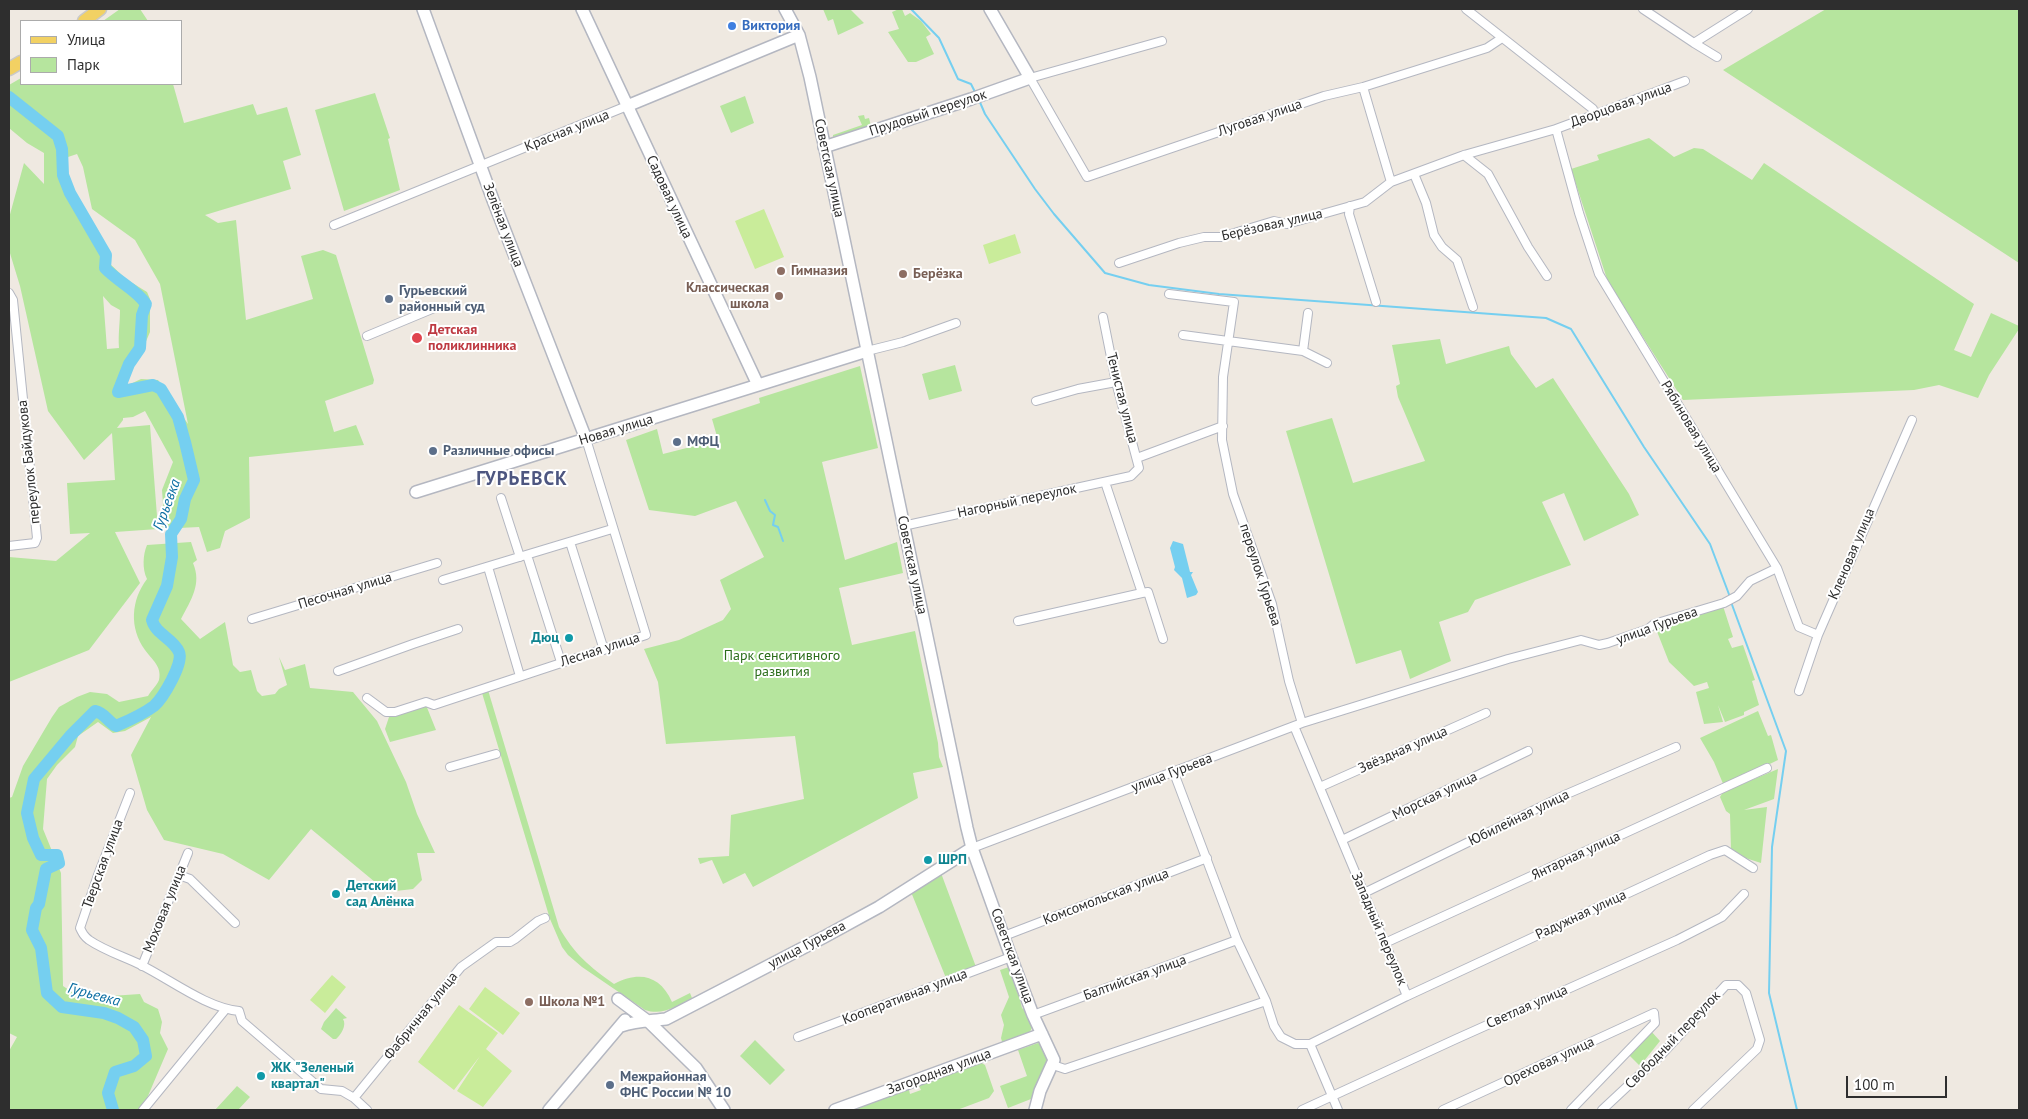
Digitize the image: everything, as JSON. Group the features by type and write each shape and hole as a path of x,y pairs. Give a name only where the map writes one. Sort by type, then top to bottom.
{"main road":[{"path":"85,20 100,9"},
{"path":"9,69 20,63"}],"street":[{"name":"Зелёная улица","path":"423,9 480,166 586,439"},
{"name":"Садовая улица","path":"582,9 758,385"},
{"name":"Советская улица","path":"785,9 798,35 810,77 972,848 1033,1016 1054,1060 1053,1065"},
{"name":"Луговая улица","path":"990,9 1087,177 1324,96 1363,87 1487,48 1502,38"},
{"path":"1466,9 1593,109 1593,115"},
{"path":"1643,9 1717,57"},
{"path":"1694,43 1748,9"},
{"name":"Красная улица","path":"334,225 798,35"},
{"path":"1030,78 1162,41"},
{"name":"Прудовый переулок","path":"824,147 987,94 1030,78"},
{"name":"Дворцовая улица","path":"1464,154 1556,129 1685,81"},
{"path":"1363,87 1391,182"},
{"name":"Рябиновая улица","path":"1556,129 1579,213 1599,274 1777,568 1799,627 1818,635"},
{"path":"1464,154 1488,174 1528,247 1547,276"},
{"name":"Берёзовая улица","path":"1119,263 1179,243 1204,237 1221,237 1274,221 1287,224 1364,202 1391,182 1464,154"},
{"path":"1414,174 1426,203 1434,235 1442,247 1457,260 1473,307"},
{"path":"1350,206 1349,214 1376,302"},
{"name":"переулок Байдукова","path":"9,293 13,300 37,538 34,543 9,546"},
{"path":"1137,458 1223,426 1223,376 1234,302 1169,294"},
{"path":"367,336 432,309"},
{"path":"1303,351 1308,312"},
{"name":"Тенистая улица","path":"1102,317 1116,382 1139,468 1131,476"},
{"path":"868,351 902,342 956,323"},
{"path":"1183,335 1303,351 1327,362"},
{"name":"Новая улица","path":"416,492 868,351"},
{"path":"1036,401 1078,389 1116,382"},
{"name":"Кленовая улица","path":"1799,691 1818,635 1912,420"},
{"name":"переулок Гурьева","path":"1223,426 1222,440 1233,494 1272,604 1298,724"},
{"name":"Лесная улица","path":"368,698 386,712 395,712 426,702 434,705 646,635 586,439"},
{"name":"Нагорный переулок","path":"903,526 1131,476"},
{"path":"1105,482 1142,593"},
{"path":"501,498 524,556 560,662"},
{"path":"443,580 612,529"},
{"path":"570,542 604,650"},
{"name":"Песочная улица","path":"252,619 437,563"},
{"path":"488,567 520,676"},
{"name":"улица Гурьева","path":"621,1026 635,1021 649,1022 666,1019 879,907 972,848 994,838 1174,773 1298,724 1508,659 1581,640 1600,645 1608,643 1648,629 1654,624 1724,603 1736,596 1750,580 1777,568"},
{"path":"1018,621 1148,592 1163,639"},
{"path":"338,671 458,629"},
{"name":"Звёздная улица","path":"1320,787 1486,713"},
{"name":"Западный переулок","path":"1298,724 1320,787 1407,996 1310,1044"},
{"name":"Юбилейная улица","path":"1364,893 1567,794 1676,747"},
{"name":"Морская улица","path":"1342,840 1528,751"},
{"path":"450,767 496,754"},
{"name":"Янтарная улица","path":"1385,943 1768,768"},
{"path":"1174,773 1237,940 1266,1001 1274,1026 1281,1037 1295,1044 1310,1044 1338,1110"},
{"name":"Тверская улица","path":"130,793 98,875 80,928 83,935 91,941 142,966"},
{"name":"Радужная улица","path":"1407,996 1710,855 1725,850 1753,868"},
{"name":"Моховая улица","path":"142,966 188,853"},
{"name":"Комсомольская улица","path":"1004,936 1207,858"},
{"path":"179,875 190,879 235,923"},
{"name":"Светлая улица","path":"1302,1110 1677,940 1722,917 1744,894"},
{"name":"Фабричная улица","path":"354,1098 461,968 496,942 510,942 545,918"},
{"name":"Балтийская улица","path":"1033,1016 1237,940"},
{"name":"Кооперативная улица","path":"798,1037 1011,957"},
{"path":"142,966 209,1003 225,1010 238,1011 242,1021 321,1089 342,1091 368,1110"},
{"name":"Свободный переулок","path":"1602,1110 1662,1054 1726,985 1738,985 1746,993 1760,1040 1757,1050 1692,1110"},
{"path":"621,1026 623,1014 618,999 649,1022 696,1068 724,1110"},
{"path":"1034,1110 1040,1090 1053,1065 1065,1069 1266,1001"},
{"path":"143,1110 225,1010"},
{"path":"550,1110 632,1011"},
{"name":"Ореховая улица","path":"1443,1110 1654,1013 1655,1023 1571,1110"},
{"name":"Загородная улица","path":"835,1110 1042,1034"}],"green space":[{"path":"120,9 140,9 147,20 104,20"},
{"path":"823,9 850,9 864,23 838,35 833,19 828,21"},
{"path":"902,9 905,16 910,13 921,21 931,34 926,37 934,54 916,62 908,62 888,32 899,29 892,12"},
{"path":"1826,9 2019,9 2019,263 1723,70"},
{"path":"20,79 20,85 173,85 184,123 253,104 257,115 287,107 301,155 283,161 291,189 205,215 218,223 236,220 246,320 313,299 301,256 323,250 336,255 374,380 373,384 325,401 334,432 356,425 364,445 249,457 250,518 225,531 220,548 207,552 199,527 159,529 164,518 162,490 173,462 145,411 133,417 123,418 117,428 150,425 158,529 115,532 140,583 89,650 9,682 9,557 56,561 90,533 70,534 67,483 115,480 112,433 84,460 48,411 20,286 9,250 9,218 24,163 44,184 44,153 27,143 9,128 9,85","holes":["77,154 83,167 92,209 135,240 160,284 188,424 158,380 141,379 122,388 121,379 144,346 150,332 150,299 147,292 126,279 107,261 107,253 102,237 72,192 66,175 65,158","103,296 111,305 120,310 119,348 107,349"]},
{"path":"375,93 390,138 388,139 400,190 344,211 315,110"},
{"path":"745,96 754,123 731,133 720,106"},
{"path":"864,115 865,119 869,118 871,126 833,137 833,135 862,125 858,116"},
{"path":"1649,138 1674,157 1694,148 1703,149 1752,180 1764,163 1974,304 1954,350 1971,357 1991,313 2019,326 2019,329 1989,375 1978,398 1939,385 1914,390 1683,400 1608,282 1571,169 1599,160 1597,155"},
{"path":"764,209 784,257 755,269 735,221"},
{"path":"1015,234 1021,253 989,264 983,245"},
{"path":"1440,339 1446,364 1509,346 1511,354 1536,388 1553,378 1629,494 1639,515 1584,541 1564,493 1542,502 1571,565 1475,600 1468,612 1439,622 1451,661 1410,679 1401,650 1356,664 1286,431 1332,418 1353,483 1425,461 1398,397 1396,386 1400,384 1392,345"},
{"path":"955,365 962,391 929,400 922,374"},
{"name":"Парк сенситивного развития","path":"860,366 878,448 822,462 845,560 897,542 903,573 839,588 852,645 915,631 938,743 939,757 943,767 913,773 918,798 753,887 745,873 723,884 712,860 700,864 698,858 729,856 731,815 804,799 795,736 666,744 658,682 644,649 679,640 723,620 731,609 720,580 764,557 736,501 695,516 649,510 626,440 657,429 663,454 718,440 712,419 760,403 759,398"},
{"path":"191,542 197,560 193,563 196,585 192,598 181,619 200,639 225,622 233,665 240,672 251,670 257,691 262,696 275,694 279,689 287,685 279,657 285,670 305,664 310,688 353,692 377,721 406,782 417,814 435,853 417,853 422,880 413,889 387,892 311,829 269,880 223,854 164,840 147,810 131,755 151,717 125,731 113,733 98,722 78,736 75,747 57,765 47,779 43,829 61,873 63,986 81,998 140,994 144,1002 158,1009 162,1022 160,1033 168,1049 142,1110 9,1110 9,1051 17,1037 9,1033 9,798 12,797 23,766 59,707 90,692 107,694 119,702 148,696 159,680 160,675 156,664 145,650 136,633 134,623 135,605 147,579 144,562 147,545"},
{"path":"1723,606 1733,637 1728,639 1732,648 1743,645 1755,680 1752,681 1759,705 1744,712 1744,715 1725,722 1718,705 1723,722 1704,724 1696,692 1709,688 1707,682 1694,686 1669,662 1656,629"},
{"path":"488,690 559,927 565,937 583,959 614,984 632,978 648,978 661,986 672,1002 690,993 692,998 664,1011 652,1012 645,1010 582,967 562,947 550,919 482,693"},
{"path":"426,705 436,730 390,742 385,729 389,717"},
{"path":"1758,711 1768,736 1771,735 1778,760 1724,786 1714,762 1700,738"},
{"path":"1778,769 1774,799 1744,810 1767,807 1761,863 1736,855 1731,850 1730,814 1726,811 1720,797 1723,792"},
{"path":"941,873 976,967 946,978 911,892"},
{"path":"1009,967 1020,993 1022,1008 1029,1014 1033,1025 1030,1032 1003,1045 1001,1038 1004,1025 1001,1015 1009,997 1000,970"},
{"path":"332,975 346,987 325,1013 310,1000"},
{"path":"485,987 520,1013 503,1035 469,1009"},
{"path":"459,1005 498,1033 486,1049 512,1071 483,1107 457,1091 480,1056 454,1090 418,1062"},
{"path":"336,1008 347,1018 343,1019 344,1027 341,1032 336,1039 333,1039 321,1029 324,1022"},
{"path":"1650,1030 1660,1041 1640,1066 1628,1054"},
{"path":"755,1040 785,1070 770,1085 740,1056"},
{"path":"1038,1043 1042,1045 1048,1063 1031,1099 1008,1108 1000,1086 1027,1076 1018,1050"},
{"path":"980,1062 985,1065 994,1091 989,1098 957,1110 846,1110 903,1090 909,1090 910,1094 921,1090 919,1086 922,1082"},
{"path":"237,1086 250,1097 238,1110 215,1110"}],"water":[{"path":"1173,541 1183,544 1190,572 1193,572 1191,575 1198,592 1196,595 1187,598 1182,578 1174,570 1175,567 1170,548"}],"waterway":[{"path":"911,9 939,38 958,79 971,84 976,94"},
{"name":"Гурьевка","path":"9,97 58,136 62,149 63,175 70,193 106,255 105,268 137,294 146,304 142,315 140,348 129,364 118,392 153,385 161,389 178,417 194,480 185,499 181,519 171,534 172,557 167,586 152,620 157,629 173,643 179,652 180,657 172,680 154,706 116,726 95,711 70,736 34,779 27,813 33,838 41,855 57,855 59,863 46,869 32,930 41,948 47,993 62,1007 104,1013 118,1018 134,1027 143,1040 146,1056 134,1066 115,1072 108,1093 113,1110"},
{"path":"979,100 985,114 1035,189 1105,273 1149,285 1219,294 1546,318 1571,329 1644,447 1710,544 1730,597"},
{"path":"765,500 770,511 775,515 773,525 778,527 783,541"},
{"path":"1731,602 1786,751 1772,847 1769,993 1797,1110"}],"place":[{"name":"Виктория","path":"732,26"},
{"name":"Гимназия","path":"781,271"},
{"name":"Берёзка","path":"903,274"},
{"name":"Классическая школа","path":"779,296"},
{"name":"Гурьевский районный суд","path":"389,299"},
{"name":"Детская поликлинника","path":"417,338"},
{"name":"МФЦ","path":"677,442"},
{"name":"Различные офисы","path":"433,451"},
{"name":"Дюц","path":"569,638"},
{"name":"ШРП","path":"928,860"},
{"name":"Детский сад Алёнка","path":"336,894"},
{"name":"Школа №1","path":"529,1002"},
{"name":"ЖК \"Зеленый квартал\"","path":"261,1076"},
{"name":"Межрайонная ФНС России № 10","path":"610,1085"}],"district":[{"name":"ГУРЬЕВСК","path":"522,480"}]}
